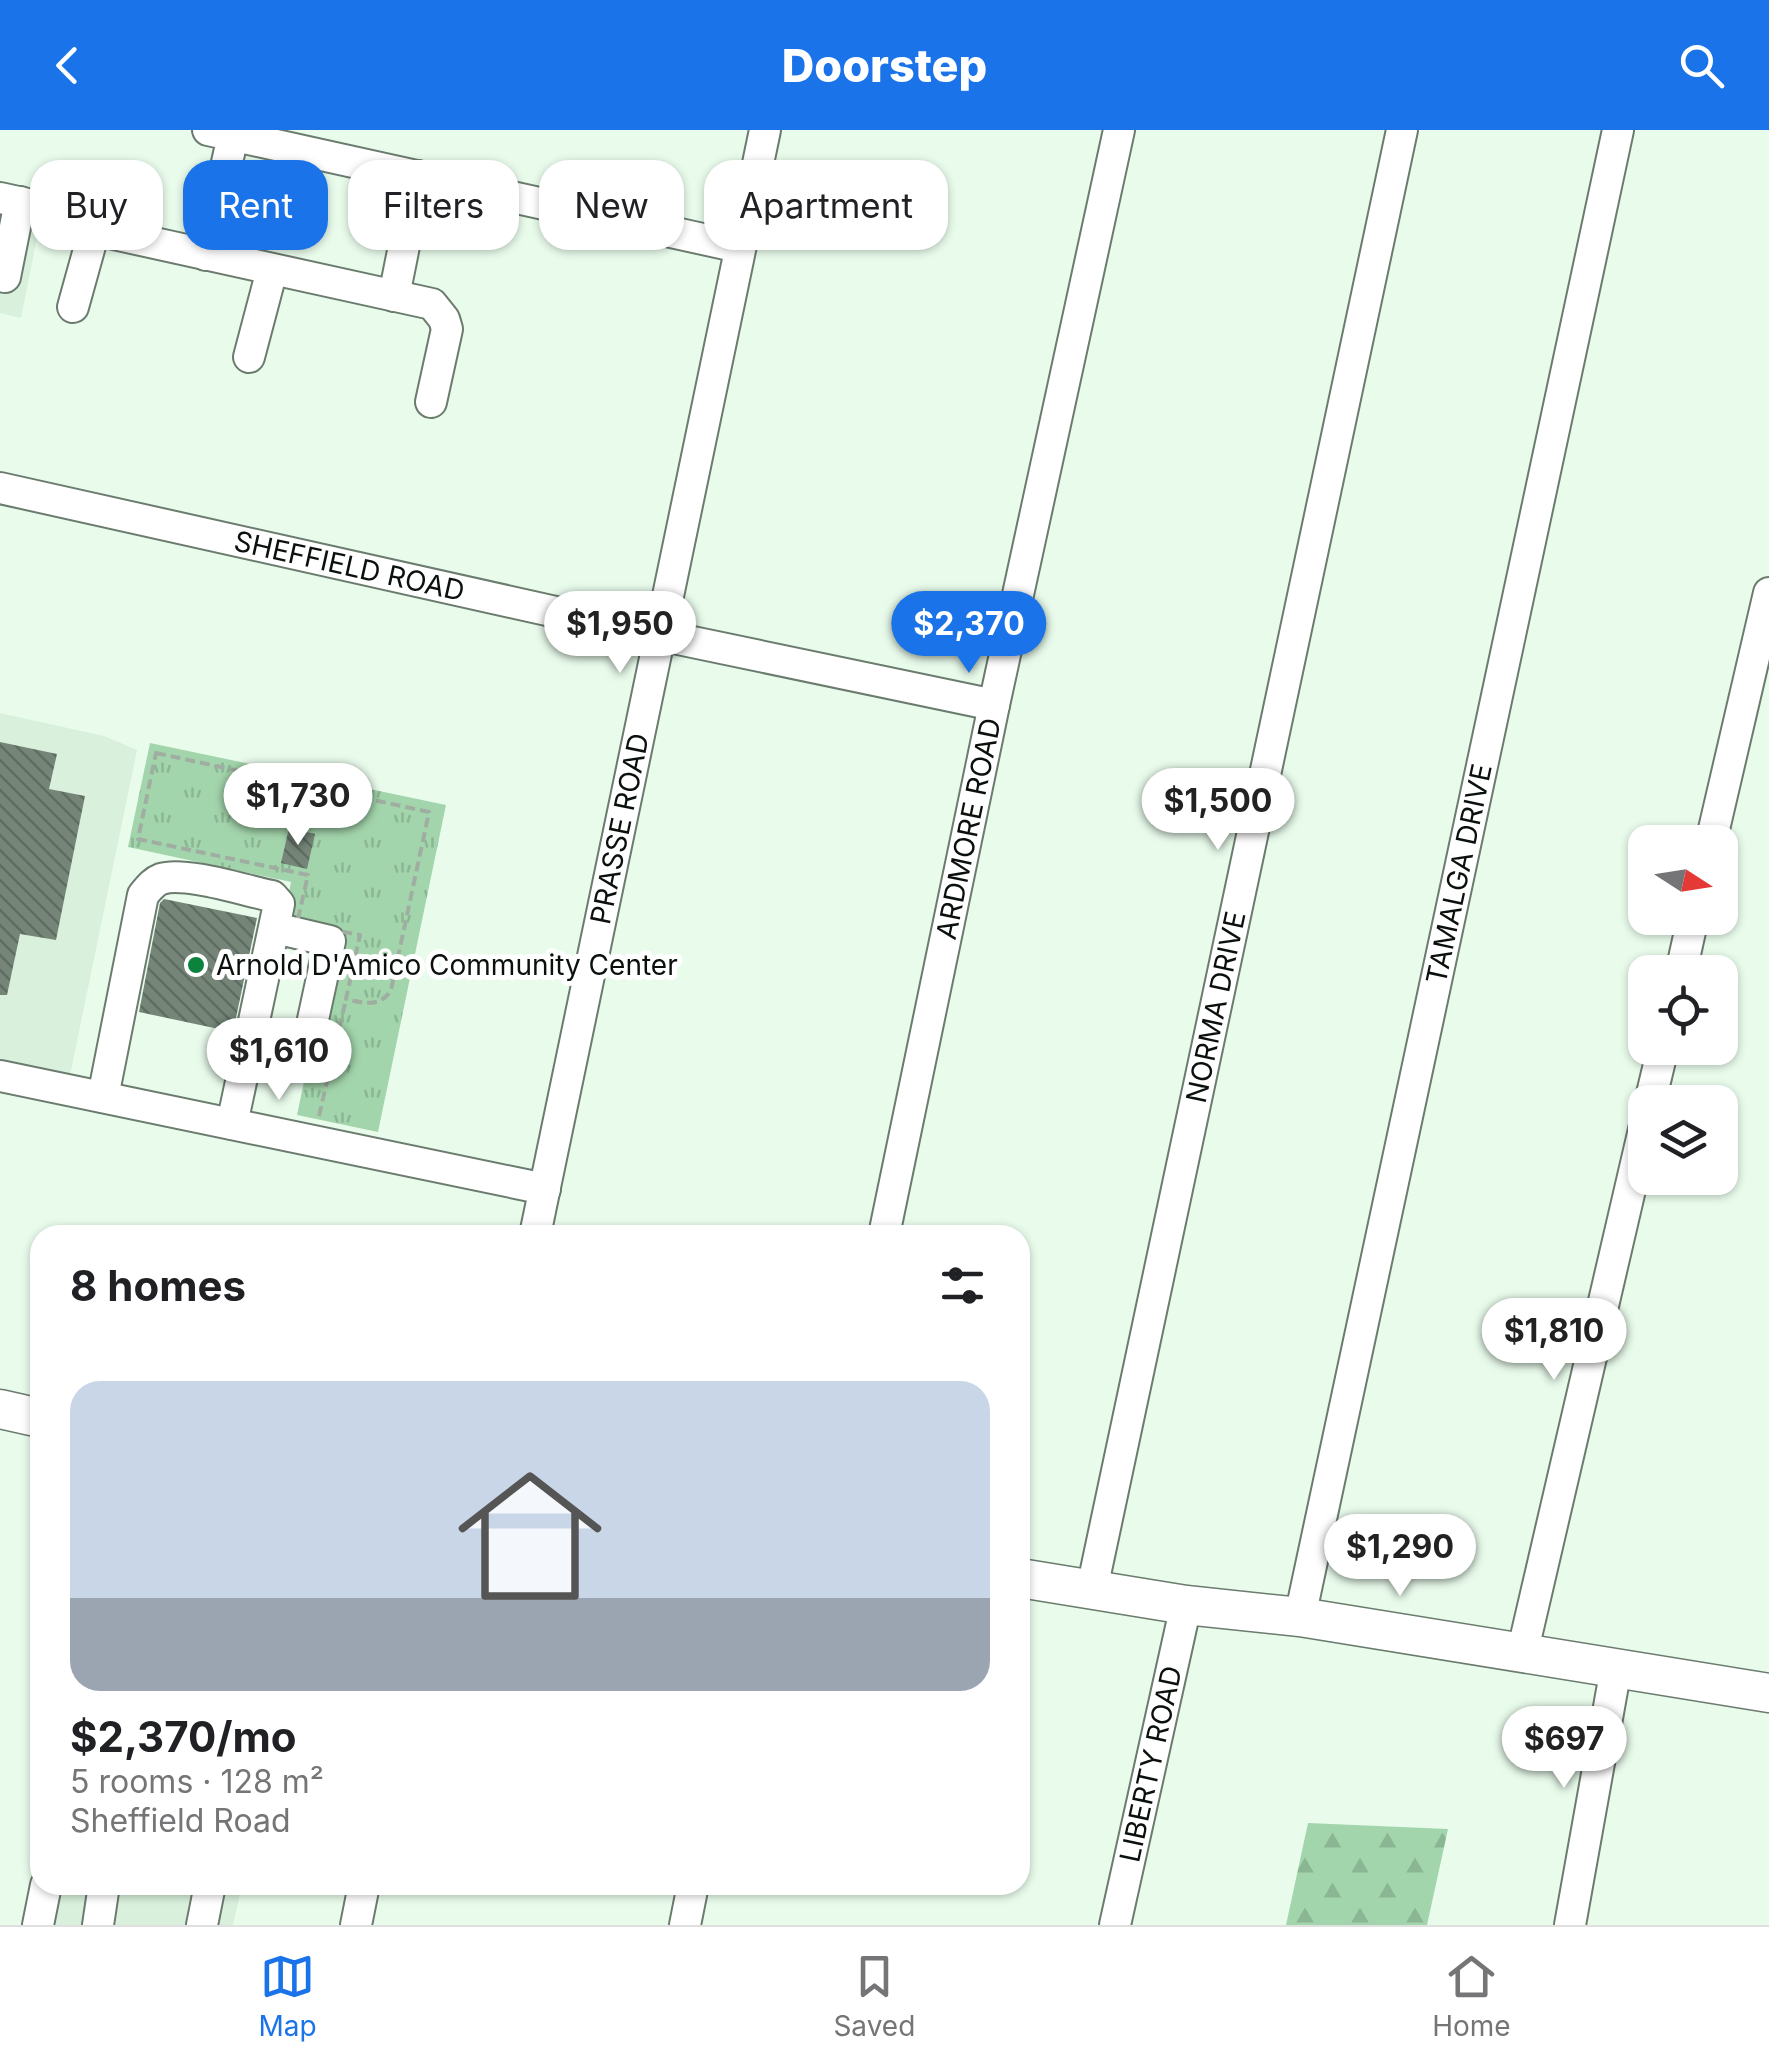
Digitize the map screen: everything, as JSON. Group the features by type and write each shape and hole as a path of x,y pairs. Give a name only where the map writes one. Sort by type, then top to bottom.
{"main road":[{"path":"0,1409 30,1416"},
{"path":"1030,1580 1300,1617 1769,1693"}],"street":[{"name":"PRASSE ROAD","path":"758,160 765,130"},
{"name":"ARDMORE ROAD","path":"886,1225 1119,130"},
{"name":"NORMA DRIVE","path":"1092,1590 1402,130"},
{"name":"TAMALGA DRIVE","path":"1300,1617 1618,130"},
{"path":"206,255 220,133 348,161"},
{"path":"519,198 704,239"},
{"path":"0,275 5,276 10,200"},
{"path":"163,245 432,304 447,329 431,402"},
{"path":"73,308 89,250"},
{"path":"394,296 403,250"},
{"name":"PRASSE ROAD","path":"538,1225 738,250"},
{"path":"249,357 272,270"},
{"name":"SHEFFIELD ROAD","path":"0,488 660,636 994,705"},
{"path":"1715,825 1768,600"},
{"path":"103,1097 143,894 155,881 182,877 272,896 278,904 232,1124"},
{"path":"248,1046 304,1060 330,941 274,928"},
{"path":"0,1076 545,1189"},
{"path":"1522,1654 1629,1195"},
{"name":"LIBERTY ROAD","path":"1115,1925 1186,1604"},
{"path":"1570,1925 1616,1668"},
{"path":"38,1925 44,1895"},
{"path":"98,1925 102,1895"},
{"path":"202,1925 208,1895"},
{"path":"356,1925 362,1895"},
{"path":"685,1925 692,1895"}],"path":[{"path":"319,1120 360,935 297,922 308,875 138,839 156,753 429,812 391,990 371,1004 346,999"}],"shaded area":[{"path":"0,188 30,194 30,250 34,250 21,318 0,313"},
{"path":"0,713 104,736 137,750 67,1090 0,1076"},
{"path":"44,1895 240,1895 233,1925 38,1925"}],"green space":[{"path":"150,743 446,805 378,1132 297,1115 335,934 283,923 291,882 128,847"},
{"path":"1308,1823 1448,1829 1427,1925 1286,1925"}],"building":[{"path":"0,742 57,754 49,789 85,796 56,940 20,934 7,995 0,995"},
{"path":"289,828 315,834 307,869 281,863"},
{"name":"Arnold D'Amico Community Center","path":"164,899 257,918 233,1032 139,1012 160,903"}],"place":[{"name":"Arnold D'Amico Community Center","path":"196,965"}]}
